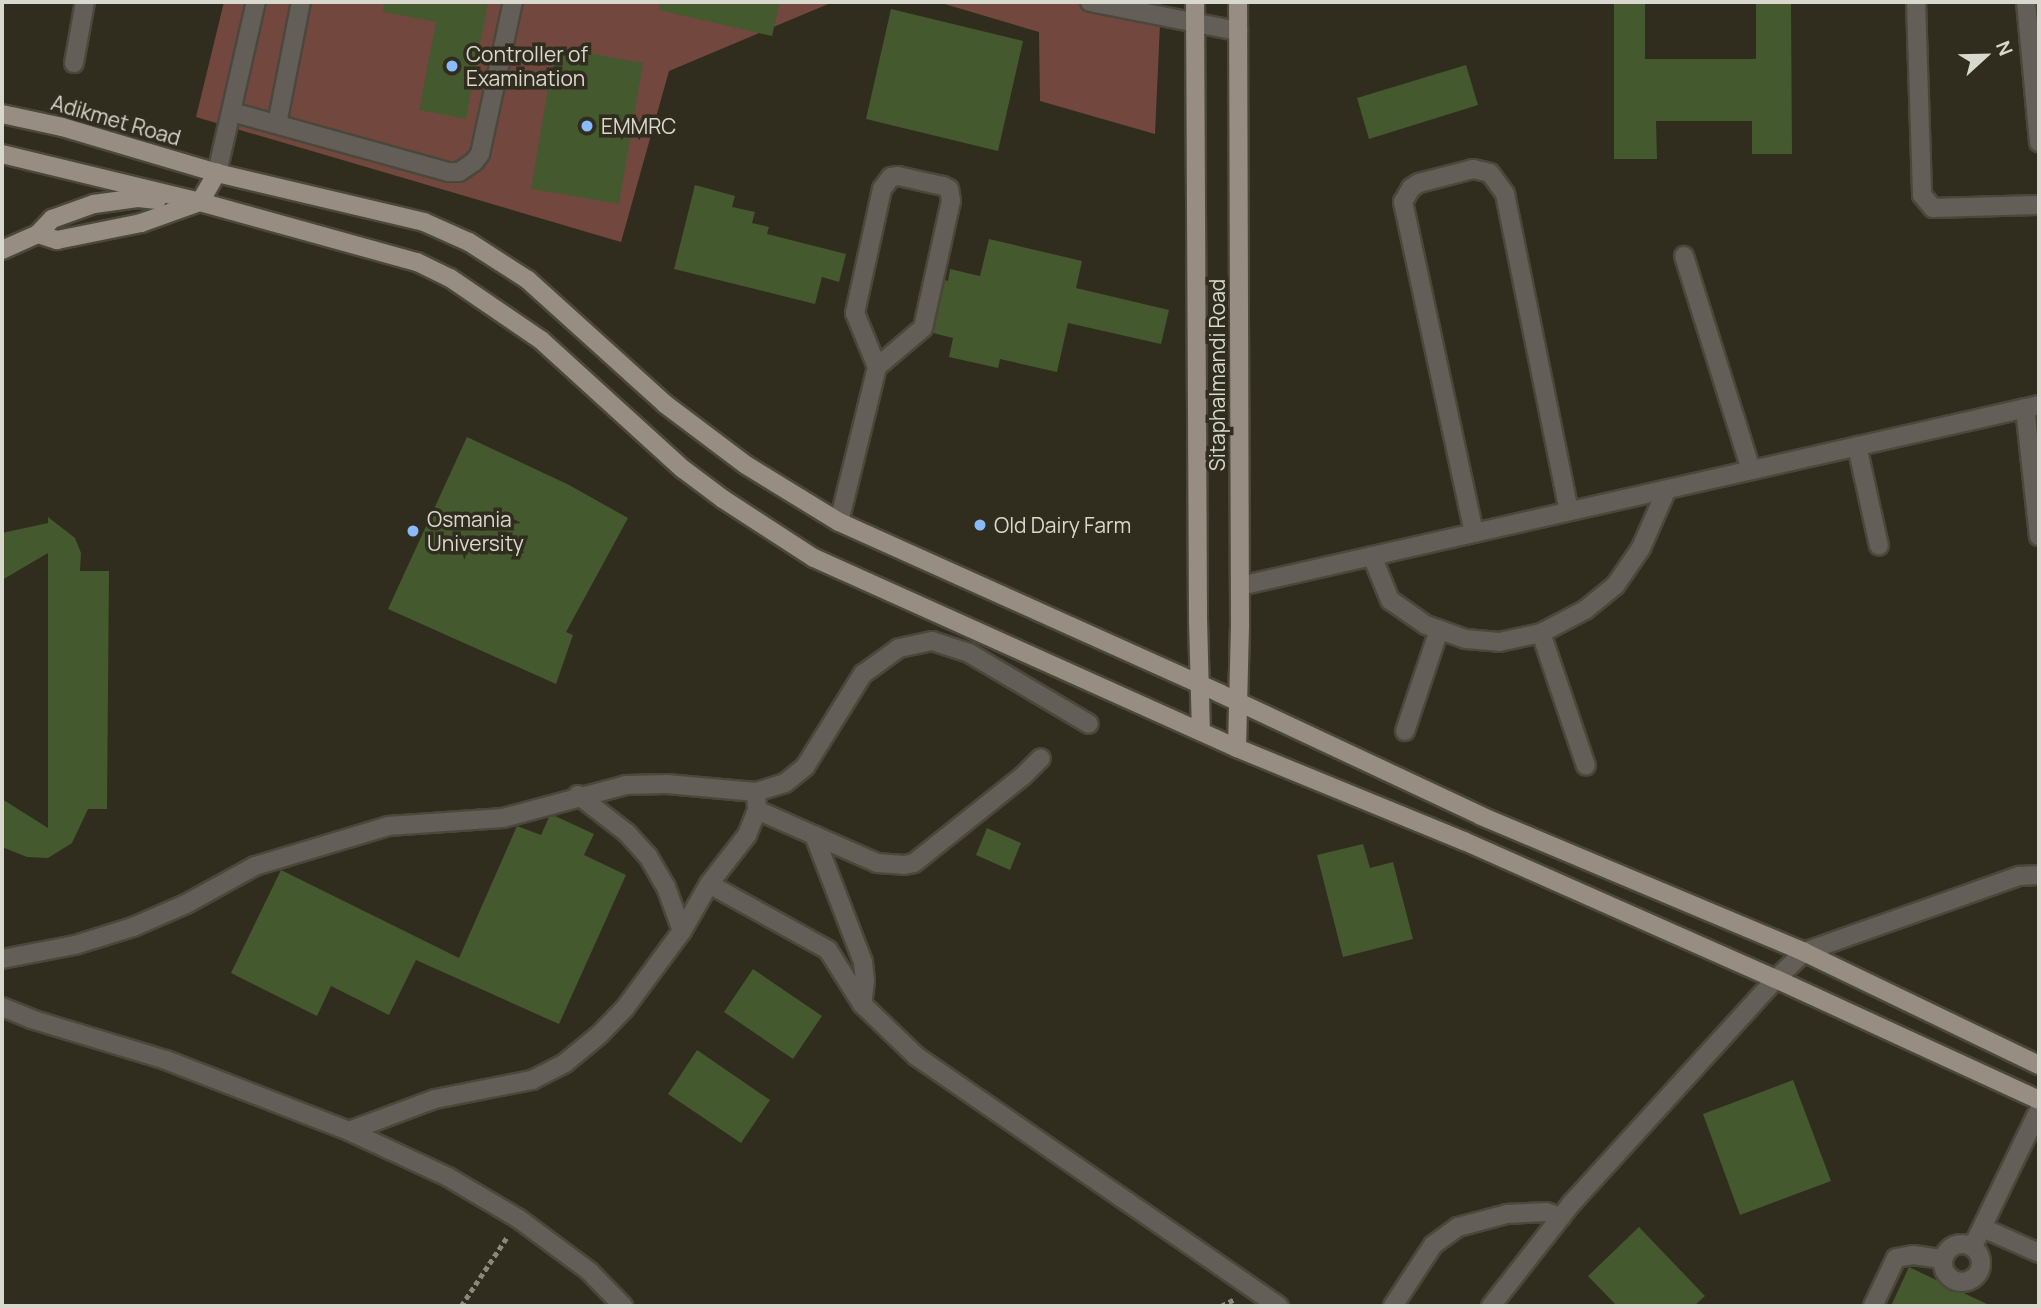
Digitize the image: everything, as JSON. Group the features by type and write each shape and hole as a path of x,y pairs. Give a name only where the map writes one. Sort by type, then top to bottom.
{"main road":[{"name":"Sitaphalmandi Road","path":"1195,2 1201,731"},
{"name":"Sitaphalmandi Road","path":"1237,748 1240,586 1238,2"},
{"name":"Adikmet Road","path":"2,114 62,127 217,173 413,219 469,242 528,281 665,404 746,465 839,522 1201,685 1481,816 1804,952 2039,1065"},
{"path":"2,154 200,202 417,262 450,278 541,340 703,484 814,558 1237,748 1464,841 1776,979 2039,1100"},
{"path":"38,234 57,240 141,223 200,202 217,173"},
{"path":"2,250 38,234 52,219 94,204 138,198 200,202"}],"street":[{"path":"74,63 85,2"},
{"path":"217,173 256,2"},
{"path":"277,124 301,2"},
{"path":"232,112 448,172 468,168 480,154 513,2"},
{"path":"1090,2 1238,31"},
{"path":"1916,2 1922,195 1933,208 2039,205"},
{"path":"2026,2 2039,142"},
{"path":"1474,533 1403,202 1411,188 1419,183 1473,169 1490,173 1505,194 1569,511"},
{"path":"839,522 877,367 923,328 951,201 949,189 943,186 898,176 891,177 882,189 855,313 877,367"},
{"path":"1684,256 1751,470"},
{"path":"1240,586 2032,407 2039,536"},
{"path":"1857,446 1879,546"},
{"path":"1372,556 1390,600 1426,625 1466,639 1499,642 1541,634 1586,610 1615,586 1640,548 1667,489"},
{"path":"1405,731 1439,630"},
{"path":"1541,634 1586,766"},
{"path":"2,959 75,945 133,927 186,904 256,866 388,826 503,818 578,795 639,784 756,792 785,783 805,767 863,674 899,648 932,641 969,653 1089,724"},
{"path":"757,810 877,863 893,866 915,863 1023,776 1041,758"},
{"path":"349,1131 435,1099 532,1080 565,1063 599,1035 625,1008 682,932 709,884 747,835 757,810 756,792"},
{"path":"578,795 626,833 648,856 666,887 682,932"},
{"path":"814,835 863,962 866,981 862,1004"},
{"path":"1492,1306 1561,1217 1776,979 1804,952 2019,876 2039,875"},
{"path":"709,884 828,950 862,1004 916,1056 1279,1306"},
{"path":"2,1007 31,1019 166,1060 349,1131 448,1177 519,1219 589,1271 623,1306"},
{"path":"1973,1246 2039,1110"},
{"path":"1393,1306 1433,1245 1458,1227 1507,1214 1546,1212 1561,1217"},
{"path":"1983,1228 2039,1253"},
{"path":"1955,1244 1973,1246 1980,1255 1981,1265 1970,1281 1959,1282 1950,1278 1944,1269 1943,1259 1955,1244"},
{"path":"1873,1306 1896,1258 1913,1255 1943,1259"}],"path":[{"path":"461,1306 519,1219"}],"shaded area":[{"path":"224,2 833,2 669,71 621,242 196,117"},
{"path":"938,2 1161,2 1155,134 1040,101 1039,32"}],"building":[{"name":"Controller of Examination","path":"384,2 488,2 466,119 419,110 436,22 383,12"},
{"path":"660,2 780,2 772,36 659,10"},
{"path":"1614,2 1645,2 1645,59 1756,59 1756,2 1791,2 1792,154 1752,154 1752,121 1656,121 1657,159 1614,159"},
{"path":"891,9 1023,41 998,151 866,119"},
{"name":"EMMRC","path":"555,47 643,63 619,204 531,189"},
{"path":"1466,65 1478,105 1369,139 1357,98"},
{"path":"695,185 735,196 732,207 755,212 752,223 769,227 767,234 846,254 839,282 822,277 815,304 674,269"},
{"path":"989,239 1082,261 1076,288 1169,310 1161,344 1068,323 1057,372 1000,359 998,368 949,357 953,338 933,333 945,280 948,281 950,269 980,276"},
{"path":"467,437 569,485 628,518 566,632 573,635 556,684 388,609"},
{"path":"48,517 75,538 81,553 80,571 109,571 107,809 88,809 72,843 48,858 27,857 2,847 2,799 48,828 48,553 2,580 2,533 48,523"},
{"path":"555,816 594,834 584,855 626,875 559,1024 416,960 389,1015 331,986 317,1016 231,973 281,870 459,958 517,826 541,835 549,817"},
{"path":"987,828 1021,843 1010,870 976,855"},
{"path":"1363,844 1370,868 1393,862 1413,939 1343,957 1317,855"},
{"path":"753,969 822,1016 793,1059 724,1012"},
{"path":"697,1050 770,1100 741,1143 668,1094"},
{"path":"1793,1080 1831,1181 1740,1215 1703,1114"},
{"path":"1639,1227 1705,1296 1694,1306 1617,1306 1588,1276"},
{"path":"1909,1267 1991,1306 1891,1306"}],"place":[{"name":"Controller of Examination","path":"452,66"},
{"name":"EMMRC","path":"587,126"},
{"name":"Old Dairy Farm","path":"980,525"},
{"name":"Osmania University","path":"413,531"}]}
